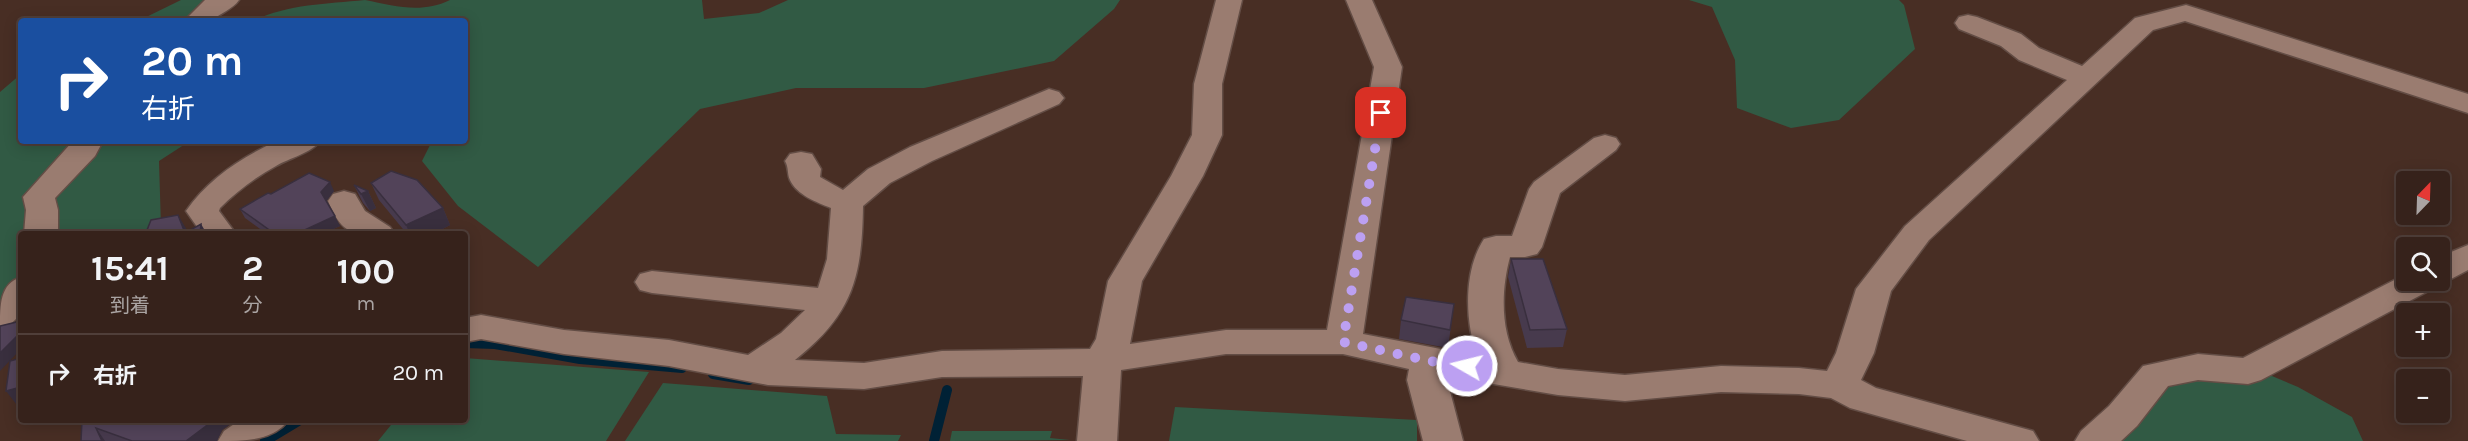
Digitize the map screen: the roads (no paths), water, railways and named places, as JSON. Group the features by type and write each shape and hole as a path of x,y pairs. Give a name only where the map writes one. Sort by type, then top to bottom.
{"street":[{"path":"199,18 212,6 226,0"},
{"path":"1097,441 1103,359 1114,339 1125,281 1187,176 1207,135 1208,84 1229,0"},
{"path":"1343,342 1388,67 1359,0"},
{"path":"1839,386 1855,353 1874,289 1917,234 2144,24 2186,13 2468,104"},
{"path":"1968,23 2004,37 2037,58 2085,77"},
{"path":"754,369 773,358 805,331 822,314 830,301 840,278 845,249 848,203 879,176 921,154 1049,98"},
{"path":"41,231 42,210 39,196 86,144"},
{"path":"217,231 202,211 207,203 249,170 298,144"},
{"path":"1504,371 1498,363 1490,338 1486,311 1489,271 1496,246 1525,247 1545,189 1605,144"},
{"path":"801,161 805,169 806,180 824,193 848,203"},
{"path":"344,201 351,217 373,231"},
{"path":"2450,266 2468,256"},
{"path":"652,282 830,301"},
{"path":"2095,441 2123,416 2156,375 2198,367 2248,371 2401,291"},
{"path":"0,316 18,292"},
{"path":"468,329 481,327 564,342 669,352 768,372 864,376 942,364 1085,363 1226,342 1343,342 1430,361 1558,381 1625,388 1721,379 1799,381 1839,386 1864,398 2019,441"},
{"path":"1430,361 1426,380 1443,441"},
{"path":"238,441 265,423"}],"waterway":[{"path":"468,343 495,344 580,359 682,368"},
{"path":"713,374 749,380"},
{"path":"934,441 947,390"},
{"path":"265,441 295,423"}]}
